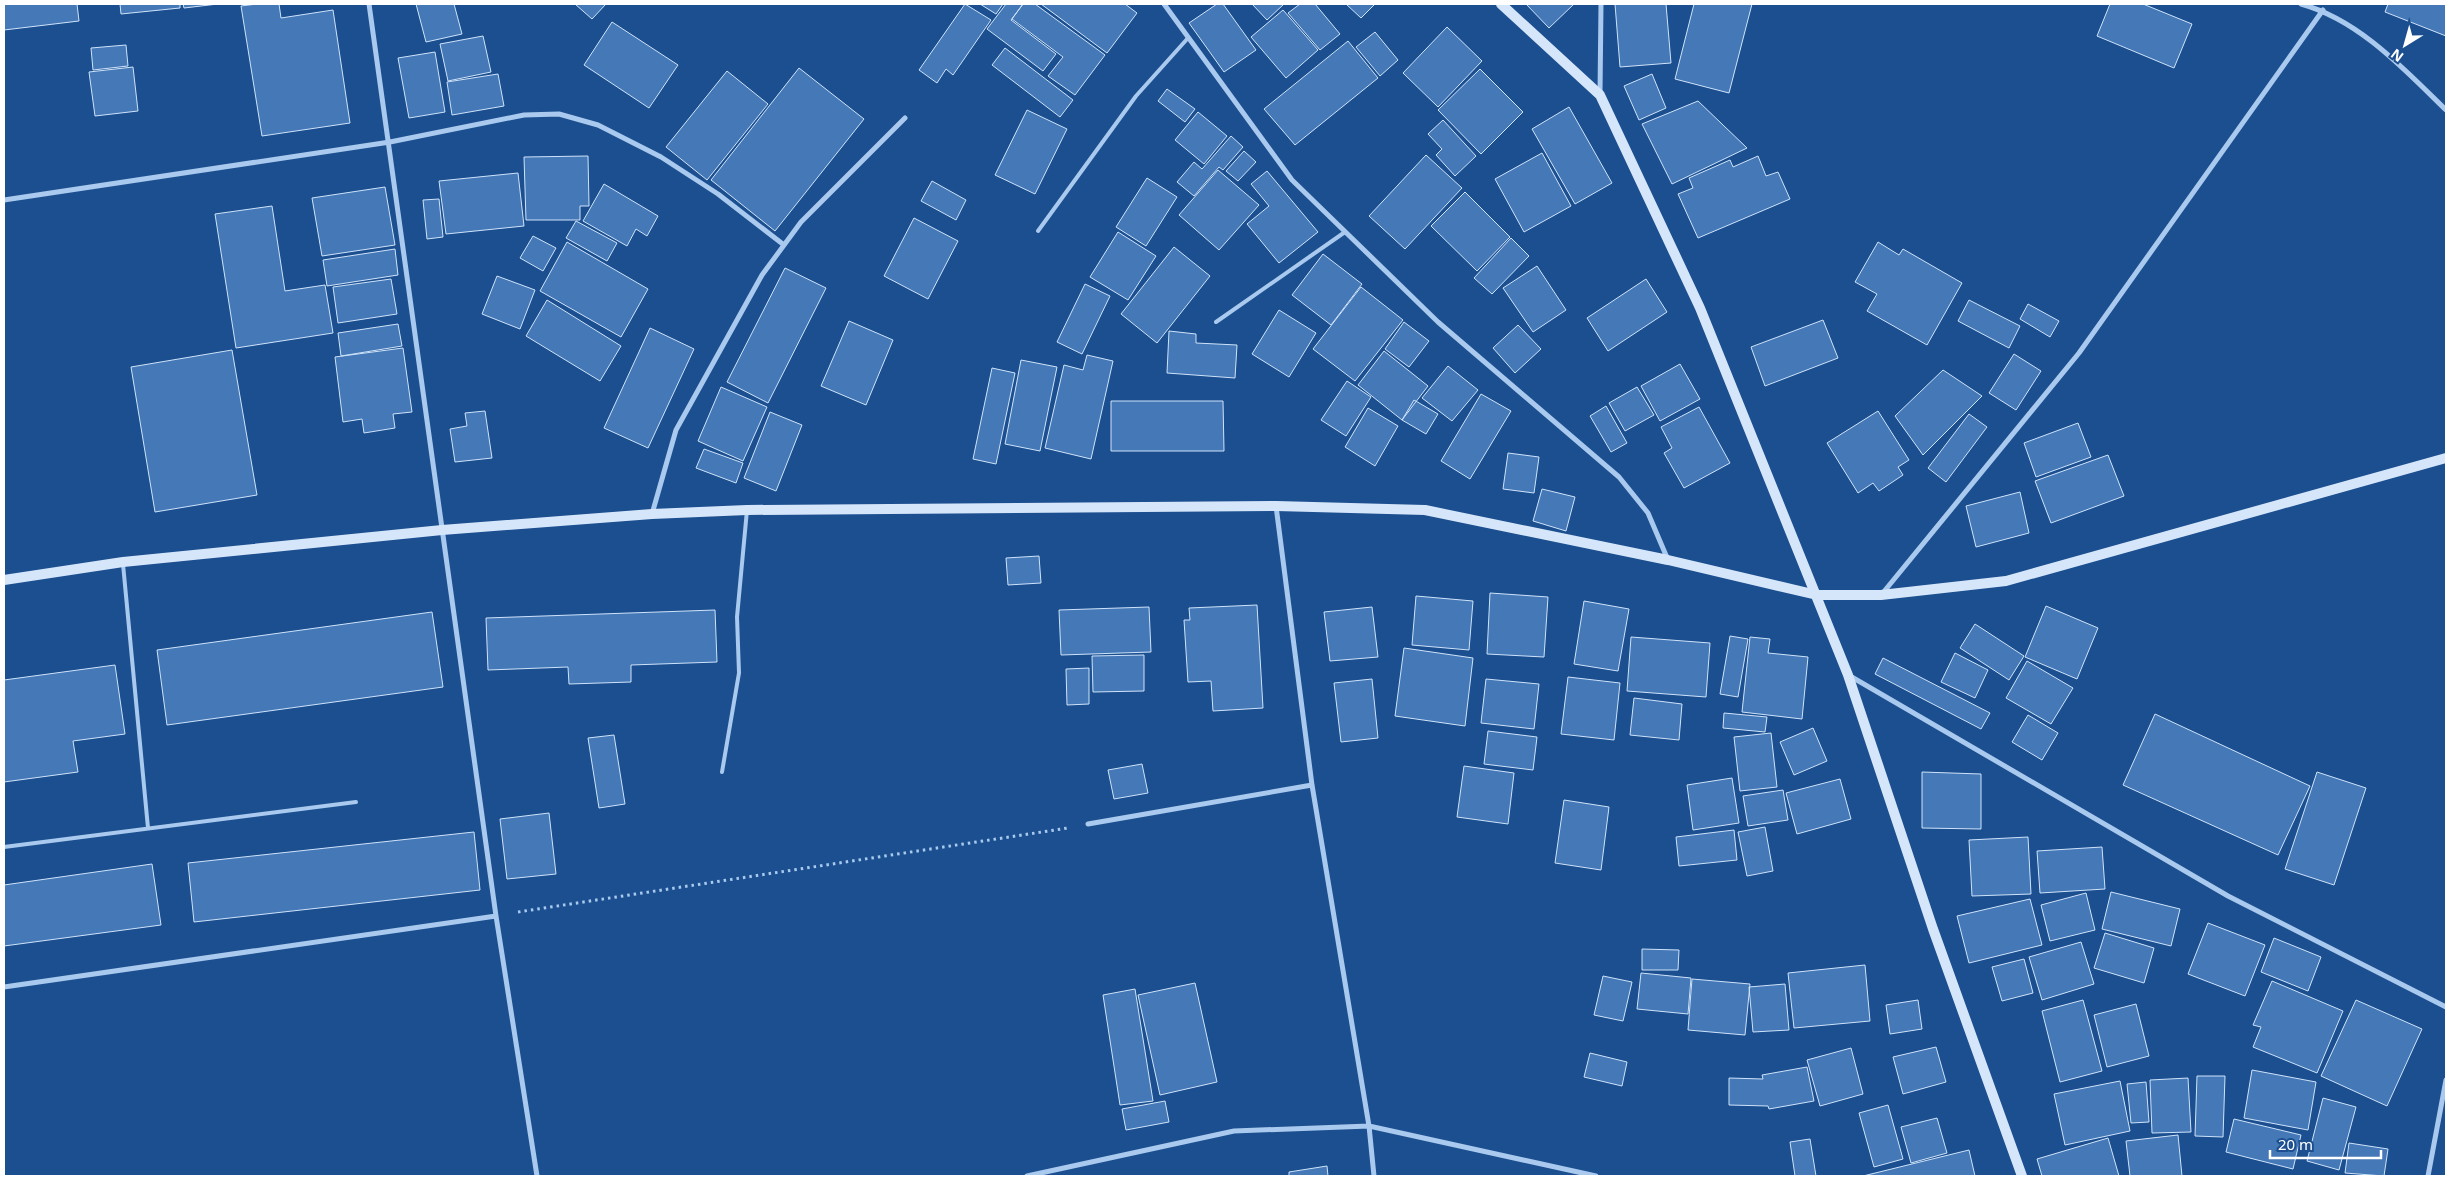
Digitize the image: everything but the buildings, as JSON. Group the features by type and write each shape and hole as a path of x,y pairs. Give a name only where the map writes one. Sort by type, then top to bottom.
{"street":[{"path":"370,4 496,916 537,1176"},
{"path":"1164,4 1292,180 1438,322 1619,477 1648,513 1668,560"},
{"path":"1501,4 1600,95 1700,308 1848,675 1934,929 2022,1176"},
{"path":"1600,95 1601,4"},
{"path":"2301,4 2323,10 2385,51 2446,110"},
{"path":"1881,595 2079,353 2323,10"},
{"path":"4,200 390,142 524,115 559,114 598,125 662,157 718,194 784,245"},
{"path":"652,514 676,430 762,275 801,222 905,118"},
{"path":"4,580 123,562 442,530 652,514 747,510 1276,506 1425,510 1668,560 1817,595 1881,595 2006,581 2446,458"},
{"path":"1276,506 1312,784 1369,1126 1374,1176"},
{"path":"1848,675 2228,896 2446,1007"},
{"path":"1088,824 1312,784"},
{"path":"4,987 496,916"},
{"path":"2428,1176 2446,1080"},
{"path":"1027,1176 1234,1131 1369,1126 1596,1176"}],"lane":[{"path":"1038,231 1136,96 1188,38"},
{"path":"1216,322 1345,232"},
{"path":"722,772 739,673 737,617 747,510"},
{"path":"123,562 148,828"},
{"path":"4,847 356,802"}],"path":[{"path":"496,916 1088,824"}]}
